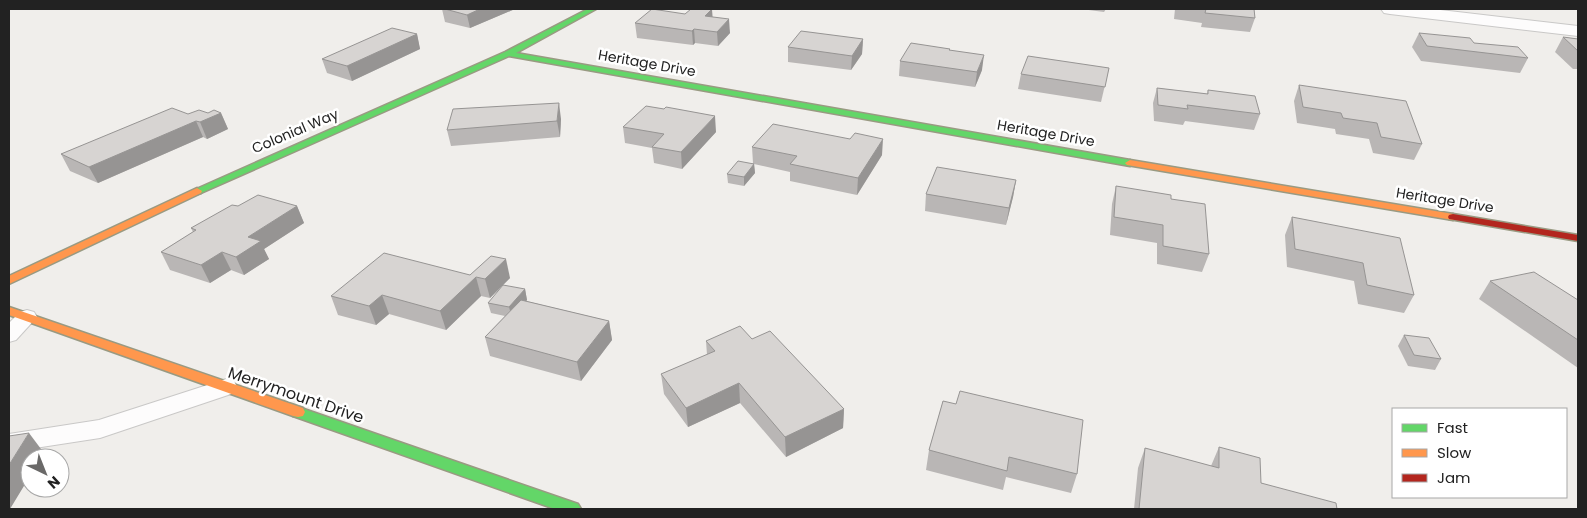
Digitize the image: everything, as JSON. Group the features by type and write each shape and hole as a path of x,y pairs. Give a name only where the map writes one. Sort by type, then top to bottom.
{"street":[{"name":"Colonial Way","path":"9,280 224,178 508,54 593,9"},
{"path":"1390,9 1578,31"},
{"name":"Heritage Drive","path":"508,54 1578,238"},
{"name":"Merrymount Drive","path":"18,314 573,509"}],"lane":[{"path":"9,335 18,314"},
{"path":"9,442 100,429 226,387"}],"building":[{"path":"445,9 480,9 467,15"},
{"path":"652,9 685,14 691,9 712,9 705,16 729,19 717,32 694,29 692,31 635,23"},
{"path":"1206,9 1254,9 1255,18 1205,13"},
{"path":"392,28 417,34 347,66 322,59"},
{"path":"801,31 863,39 852,56 788,47"},
{"path":"1419,33 1470,38 1474,43 1518,47 1528,58 1427,46"},
{"path":"1563,37 1578,39 1578,51"},
{"path":"911,43 984,55 977,72 900,61"},
{"path":"1028,56 1109,68 1105,87 1021,74"},
{"path":"1299,85 1406,101 1422,144 1381,137 1377,123 1343,118 1341,113 1303,107"},
{"path":"1157,88 1208,94 1208,90 1255,96 1260,114 1187,105 1188,109 1158,105"},
{"path":"559,103 557,121 447,130 453,109"},
{"path":"646,106 664,109 666,107 715,116 681,152 652,147 664,134 623,127"},
{"path":"172,108 188,114 199,110 208,113 214,110 221,113 200,122 196,121 89,167 61,154"},
{"path":"773,124 850,139 855,133 883,139 858,178 790,164 797,156 752,147"},
{"path":"738,161 754,164 744,177 727,174"},
{"path":"937,167 1016,180 1009,208 926,194"},
{"path":"1116,186 1171,195 1171,199 1205,204 1209,254 1163,246 1163,225 1114,217"},
{"path":"258,195 297,206 248,237 261,241 236,257 222,252 201,265 161,252 196,230 191,228 232,205 238,206"},
{"path":"1292,217 1400,238 1414,295 1367,285 1363,263 1295,249"},
{"path":"384,253 470,275 491,256 506,259 485,279 476,277 440,311 382,295 369,306 331,296"},
{"path":"1534,272 1578,300 1578,340 1490,281"},
{"path":"503,285 525,289 509,307 488,303"},
{"path":"521,300 609,321 577,362 485,337"},
{"path":"740,326 752,339 770,331 844,409 785,437 739,383 686,408 661,374 715,351 706,341"},
{"path":"1404,335 1429,338 1441,359 1414,355"},
{"path":"960,391 1083,420 1077,474 1009,457 1007,471 929,450 943,401 956,404"},
{"path":"29,433 9,465 9,436"},
{"path":"1219,447 1260,458 1261,483 1336,503 1337,509 1139,509 1145,448 1219,468"}],"traffic: fast":[{"path":"197,191 508,54 593,9"},
{"path":"508,54 1130,163"},
{"path":"298,412 573,509"}],"traffic: slow":[{"path":"1130,163 1453,217"},
{"path":"9,280 197,191"},
{"path":"9,311 298,412"}],"traffic: jam":[{"path":"1453,217 1578,238"}]}
